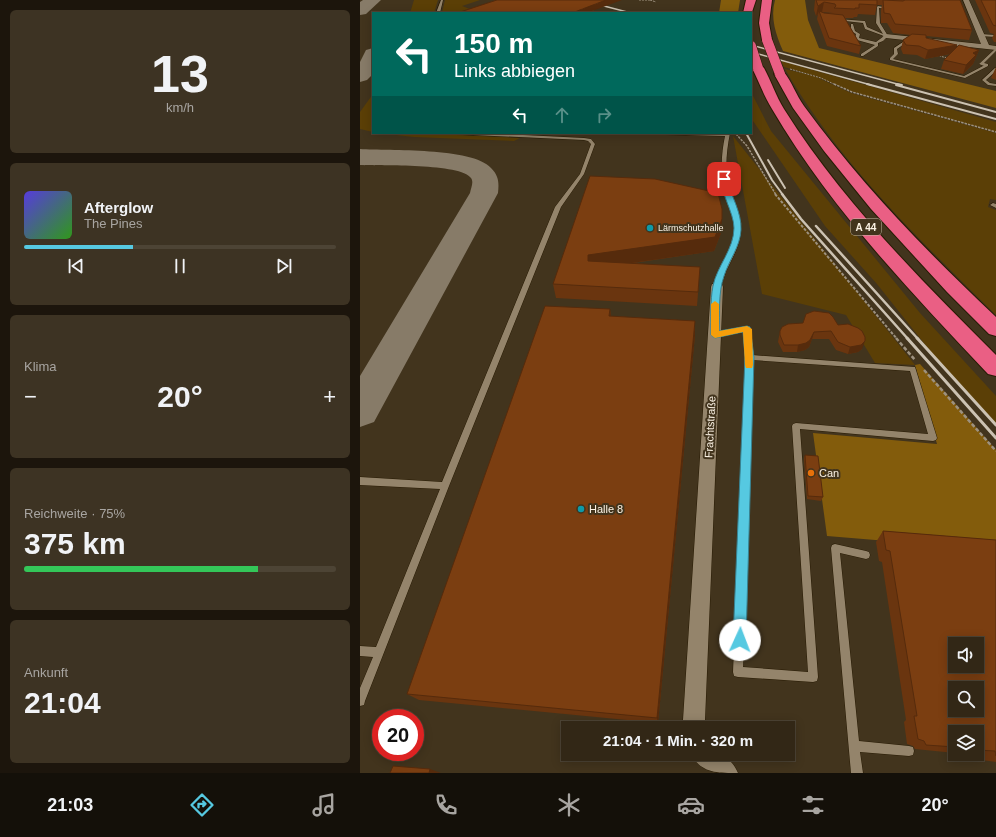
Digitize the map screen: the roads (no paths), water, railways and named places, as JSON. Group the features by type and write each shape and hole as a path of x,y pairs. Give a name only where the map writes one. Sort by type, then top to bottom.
{"highway":[{"path":"748,12 751,0"},
{"name":"A 44","path":"767,0 764,23 767,40 783,71 797,106 829,148 877,206 954,288 996,329"},
{"name":"A 44","path":"752,49 758,68 777,107 803,148 851,210 923,293 996,368"}],"street":[{"path":"966,0 986,47"},
{"path":"886,36 996,48"},
{"name":"Frachtstraße","path":"694,721 715,335 716,287"},
{"path":"710,761 726,773"}],"lane":[{"path":"438,12 442,0"},
{"path":"886,36 878,23 878,7 893,8"},
{"path":"830,19 862,22 865,23 866,28 886,36"},
{"path":"852,25 853,31 862,34 886,36"},
{"path":"862,34 857,38 859,40 876,43"},
{"path":"980,34 996,36"},
{"path":"862,55 886,36"},
{"path":"911,38 895,49 896,54 891,59 965,77 971,72 983,69 987,65 981,64 996,48"},
{"path":"927,68 934,63"},
{"path":"996,69 984,80 988,84 996,86"},
{"path":"360,700 558,207 582,174 593,144 589,140 584,139 474,134"},
{"path":"687,134 728,134"},
{"name":"Frachtstraße","path":"716,287 735,244 738,229 736,214 724,179 728,134"},
{"path":"715,335 747,329 749,357 738,672 813,676 796,426 933,438 913,369 749,357"},
{"path":"360,481 445,486"},
{"path":"857,773 835,548 866,556"},
{"path":"360,651 379,652"},
{"path":"854,746 909,751"}],"railway":[{"path":"581,0 627,12"},
{"path":"582,9 595,12"},
{"path":"752,45 898,84"},
{"path":"752,52 871,85"},
{"path":"867,84 996,119"},
{"path":"898,84 902,85"},
{"path":"896,85 996,112"},
{"path":"747,134 772,180 783,195"},
{"path":"768,160 785,188"},
{"path":"782,194 801,219 908,339"},
{"path":"816,226 918,339"},
{"path":"907,338 996,438"},
{"path":"917,338 996,425"}],"place":[{"name":"Lärmschutzhalle","path":"650,228"},
{"name":"Can","path":"811,473"},
{"name":"Halle 8","path":"581,509"}]}
